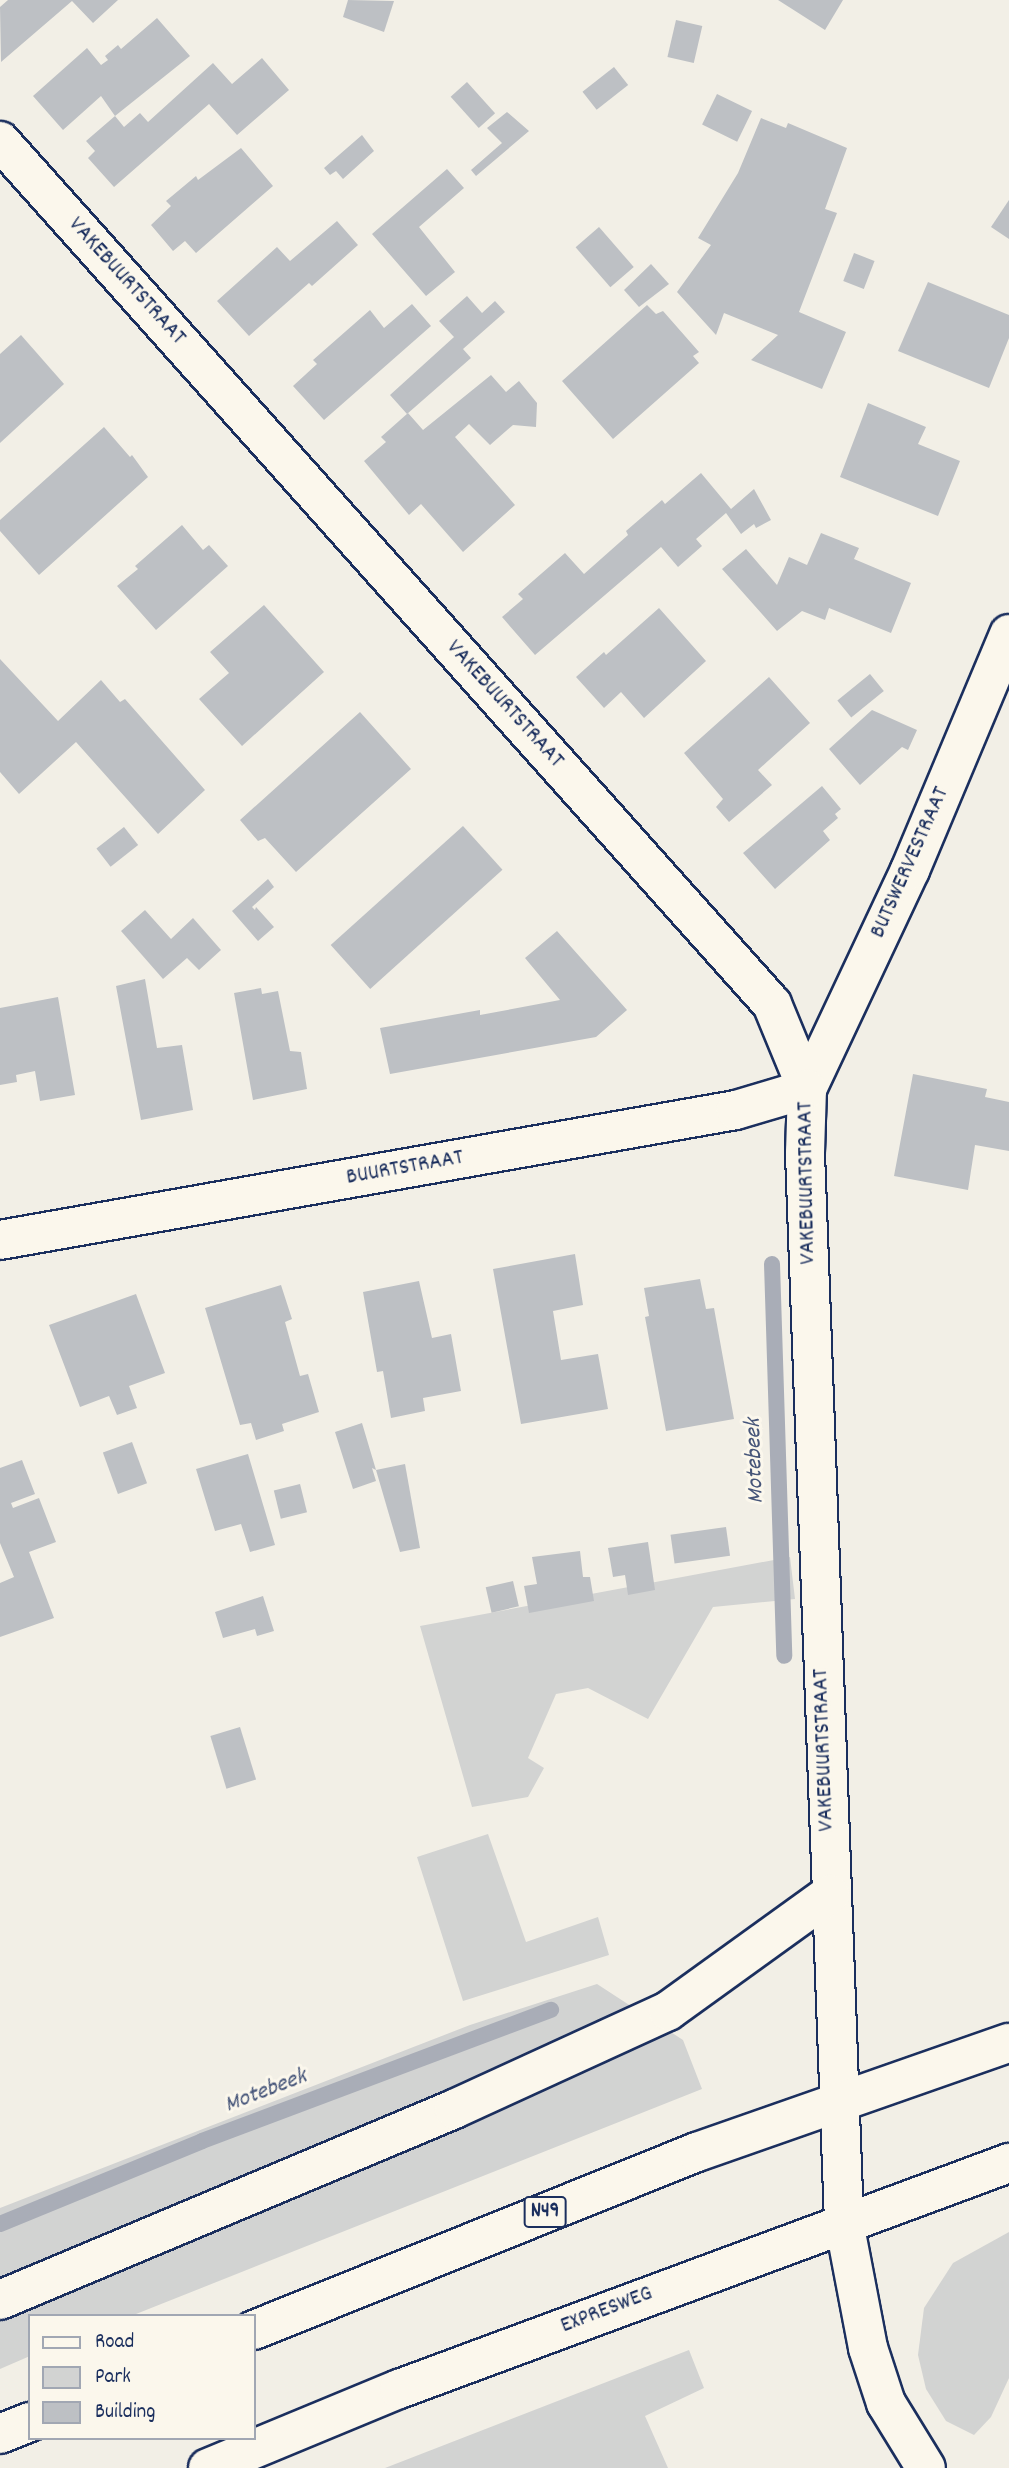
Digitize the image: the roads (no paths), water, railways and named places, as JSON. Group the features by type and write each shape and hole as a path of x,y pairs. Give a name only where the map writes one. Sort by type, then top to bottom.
{"main road":[{"name":"VAKEBUURTSTRAAT","path":"0,141 772,1004 807,1089 805,1153 844,2222 867,2348 887,2403 926,2468"},
{"name":"BUTSWERVESTRAAT","path":"807,1089 910,870 1009,634"},
{"name":"BUURTSTRAAT","path":"0,1240 737,1111 807,1089"},
{"path":"0,2300 454,2109 668,2011 830,1894"},
{"name":"N49","path":"256,2329 697,2152 1009,2043"},
{"name":"EXPRESWEG","path":"208,2468 399,2389 1009,2163"},
{"path":"0,2434 28,2423"}],"waterway":[{"name":"Motebeek","path":"772,1264 784,1656"},
{"name":"Motebeek","path":"0,2224 202,2141 551,2010"}]}
